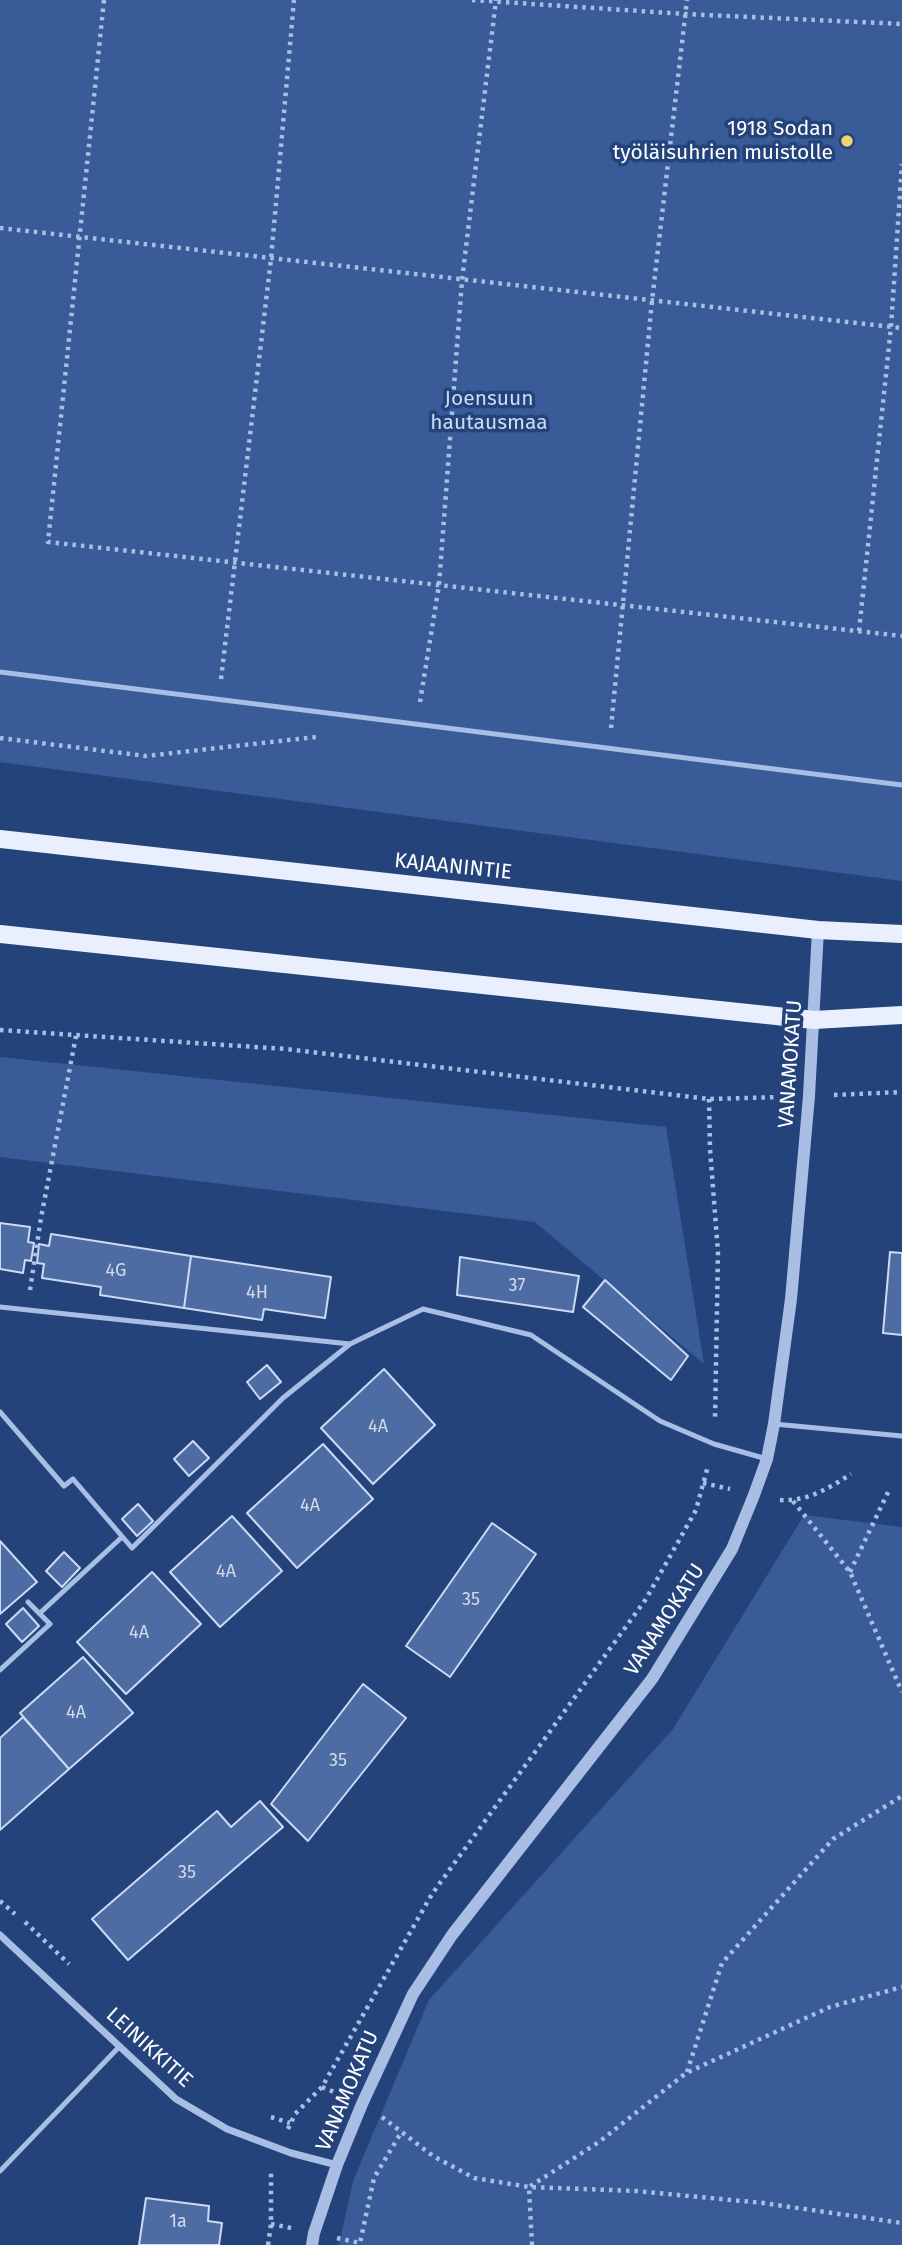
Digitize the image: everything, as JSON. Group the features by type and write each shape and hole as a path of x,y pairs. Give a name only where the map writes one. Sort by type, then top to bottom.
{"main road":[{"name":"KAJAANINTIE","path":"0,839 818,930 902,934"},
{"path":"0,934 814,1020 902,1015"}],"street":[{"name":"VANAMOKATU","path":"312,2245 337,2165 381,2060 413,1994 452,1935 652,1679 732,1549 767,1459 791,1299 809,1096 818,930"},
{"name":"LEINIKKITIE","path":"0,1935 176,2099 227,2129 337,2165"}],"lane":[{"path":"0,673 902,785"},
{"path":"0,1307 350,1343"},
{"path":"0,1412 64,1486 73,1479 132,1548 283,1398 350,1343 423,1309 531,1335 660,1421 714,1444 767,1459"},
{"path":"774,1424 902,1436"},
{"path":"40,1613 122,1537"},
{"path":"0,1670 50,1624 28,1602"},
{"path":"0,2171 119,2047"}],"path":[{"path":"104,0 47,542 902,636"},
{"path":"219,700 271,259 294,0"},
{"path":"472,0 685,14 902,24"},
{"path":"609,750 653,301 687,0"},
{"path":"416,725 439,585 462,280 495,1"},
{"path":"859,631 891,327 902,164"},
{"path":"0,228 902,328"},
{"path":"0,738 146,756 321,736"},
{"path":"0,1030 286,1049 709,1099 902,1092"},
{"path":"27,1310 41,1218 76,1036"},
{"path":"268,2245 271,2224 271,2164 295,2114 322,2087 432,1894 646,1599 695,1510 714,1444 718,1252 709,1099"},
{"path":"779,1500 793,1501 822,1492 851,1474"},
{"path":"703,1483 730,1489"},
{"path":"850,1572 890,1488"},
{"path":"793,1501 850,1572 902,1692"},
{"path":"686,2073 722,1963 833,1839 902,1796"},
{"path":"0,1901 73,1967"},
{"path":"529,2188 599,2143 686,2073 830,2007 902,1987"},
{"path":"265,2116 290,2123"},
{"path":"402,2131 433,2156 474,2178 529,2188 636,2191 763,2203 902,2223"},
{"path":"529,2188 532,2245"}],"green space":[{"name":"Joensuun hautausmaa","path":"0,0 902,0 902,881 0,762"},
{"path":"0,1057 666,1127 704,1364 535,1222 0,1157"},
{"path":"804,1515 902,1527 902,2245 339,2245 353,2181 429,2000 673,1729"}],"building":[{"path":"0,1223 30,1227 28,1242 34,1243 31,1261 25,1260 23,1273 0,1269"},
{"path":"51,1234 191,1256 184,1308 100,1295 101,1287 42,1278 44,1264 37,1263 39,1244 49,1246"},
{"path":"890,1252 902,1253 902,1335 883,1333"},
{"path":"191,1256 331,1277 325,1318 264,1309 262,1320 184,1308"},
{"path":"460,1257 579,1276 573,1312 457,1295"},
{"path":"605,1280 688,1356 671,1380 583,1307"},
{"path":"267,1365 281,1382 260,1399 247,1382"},
{"path":"384,1369 435,1425 373,1484 321,1428"},
{"path":"193,1441 209,1458 189,1476 174,1459"},
{"path":"323,1444 373,1499 297,1568 247,1513"},
{"path":"138,1504 153,1521 137,1536 122,1519"},
{"path":"232,1516 282,1571 220,1627 170,1572"},
{"path":"492,1523 536,1554 450,1677 406,1646"},
{"path":"0,1541 37,1582 0,1614"},
{"path":"64,1552 80,1568 62,1587 46,1571"},
{"path":"152,1572 201,1624 126,1694 77,1642"},
{"path":"23,1608 39,1626 22,1642 6,1624"},
{"path":"83,1657 133,1713 69,1769 20,1713"},
{"path":"363,1684 406,1718 308,1841 271,1804"},
{"path":"23,1717 69,1769 0,1830 0,1738"},
{"path":"260,1801 283,1827 128,1960 92,1919 217,1811 231,1827"},
{"path":"146,2198 209,2206 208,2221 222,2223 219,2245 139,2245"}],"place":[{"name":"1918 Sodan työläisuhrien muistolle","path":"847,141"}]}
